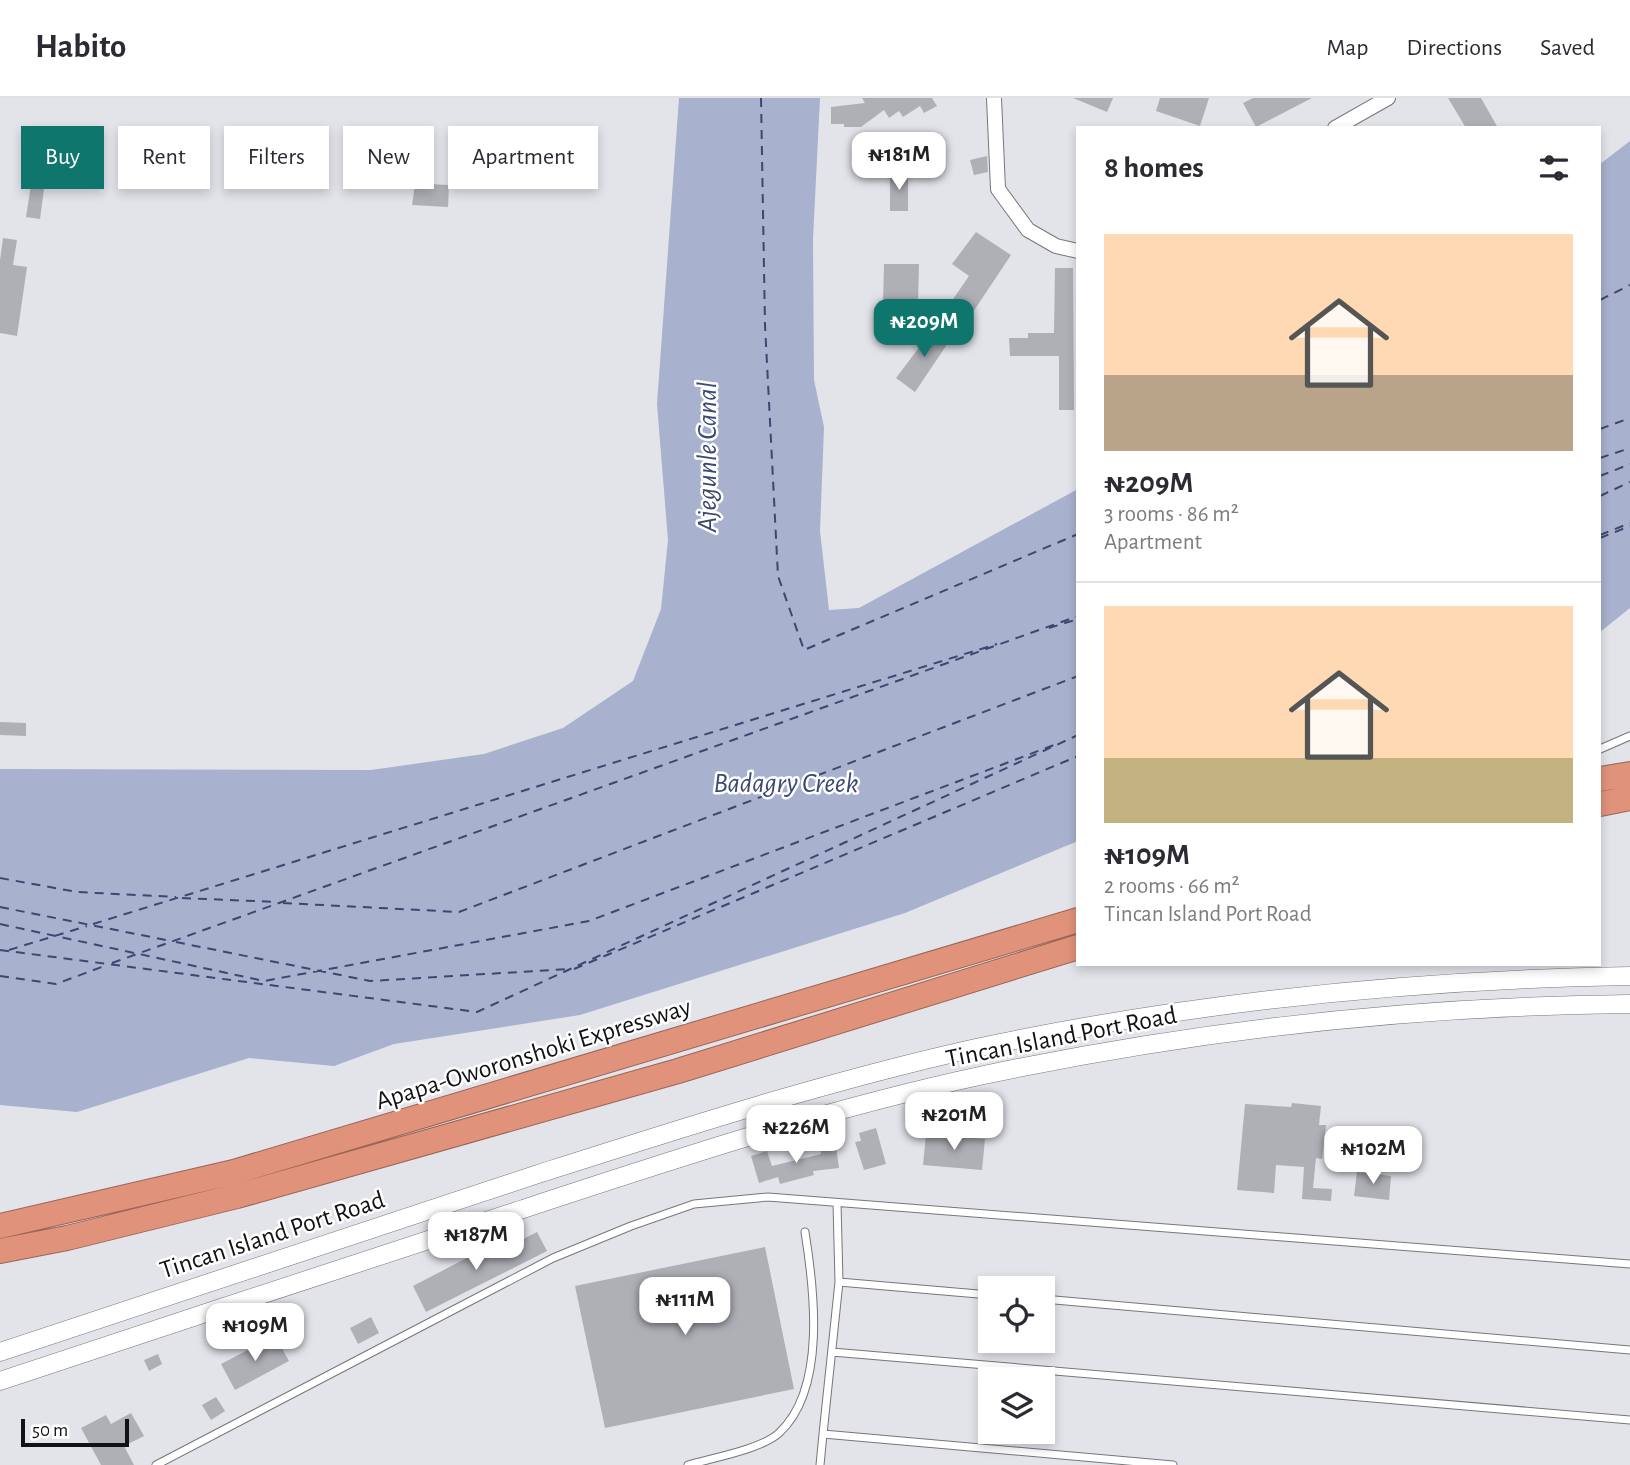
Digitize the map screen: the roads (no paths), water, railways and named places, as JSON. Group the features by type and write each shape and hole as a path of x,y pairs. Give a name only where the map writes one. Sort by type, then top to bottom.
{"highway":[{"path":"1601,779 1630,774"},
{"path":"1601,804 1630,797"},
{"name":"Apapa-Oworonshoki Expressway","path":"0,1226 234,1172 1076,921"},
{"name":"Apapa-Oworonshoki Expressway","path":"0,1251 67,1238 237,1196 678,1071 1076,948"}],"street":[{"path":"1339,126 1388,98"},
{"path":"994,103 998,189 1028,230 1056,246 1076,251"},
{"name":"Tincan Island Port Road","path":"0,1352 644,1140 827,1086 974,1049 1098,1024 1311,995 1497,980 1630,976"},
{"name":"Tincan Island Port Road","path":"0,1381 653,1166 837,1112 980,1076 1211,1033 1433,1011 1630,1004"}],"lane":[{"path":"1601,748 1630,730"},
{"path":"1601,748 1630,736"},
{"path":"156,1465 553,1258 694,1204 768,1197 1630,1264"},
{"path":"820,1465 839,1282 837,1203"},
{"path":"688,1465 753,1445 779,1433 797,1407 806,1387 814,1297 804,1232"},
{"path":"839,1282 978,1294"},
{"path":"1055,1300 1630,1350"},
{"path":"832,1352 1630,1420"},
{"path":"823,1434 1173,1465"}],"water":[{"name":"Badagry Creek","path":"679,98 820,98 813,239 814,380 824,427 820,531 829,610 859,608 1076,490 1076,842 905,913 580,1015 394,1044 334,1066 249,1058 77,1112 0,1105 0,769 371,770 484,754 563,728 633,681 661,609 668,540 657,404"},
{"path":"1630,141 1630,608 1601,631 1601,163"}],"water label":[{"name":"Ajegunle Canal","path":"706,457"}]}
